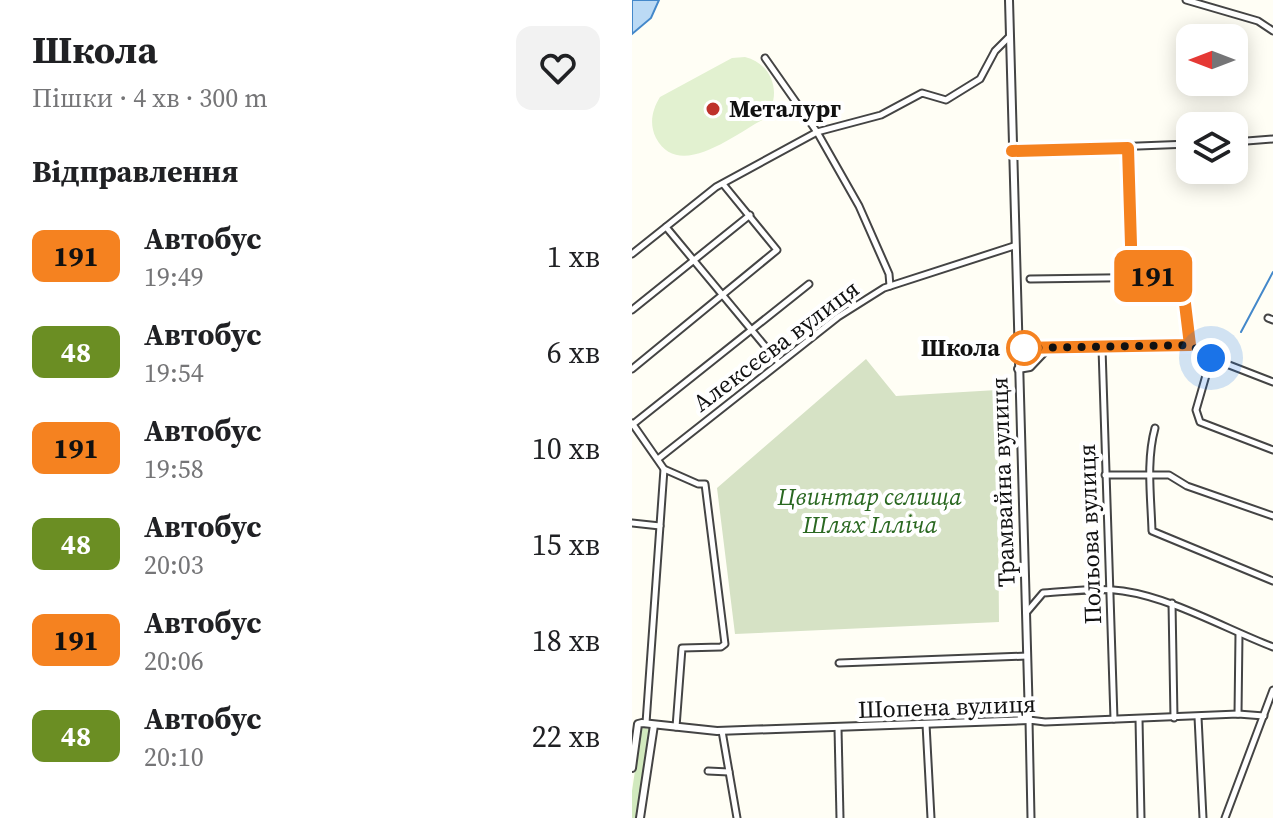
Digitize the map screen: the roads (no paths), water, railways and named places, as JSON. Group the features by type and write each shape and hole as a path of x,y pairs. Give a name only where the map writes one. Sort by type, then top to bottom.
{"street":[{"name":"Трамвайна вулиця","path":"1009,0 1031,818"},
{"path":"1186,0 1258,21 1273,31"},
{"path":"632,254 723,184 817,132 881,115 922,93 946,100 980,79 995,51 1010,36"},
{"path":"765,58 817,132 859,206 889,274 890,286"},
{"path":"1248,141 1273,139"},
{"path":"1012,151 1176,145"},
{"path":"1128,148 1132,277"},
{"path":"632,369 777,250 723,184"},
{"path":"632,310 750,215"},
{"path":"666,227 779,363"},
{"name":"Алексєєва вулиця","path":"658,459 838,317 890,286 1014,246"},
{"path":"1030,279 1175,277 1183,287 1190,345"},
{"path":"676,727 682,648 721,647 725,644 705,484 698,484 663,467 632,424 809,284"},
{"path":"1017,348 1190,345 1211,358 1273,382"},
{"name":"Польова вулиця","path":"1102,348 1114,719"},
{"path":"1018,369 1030,367 1047,349"},
{"path":"1211,358 1196,410 1200,422 1273,450"},
{"path":"1155,428 1150,475 1152,531 1273,581"},
{"path":"640,818 642,724 663,467"},
{"path":"1105,475 1169,475 1187,486 1273,516"},
{"path":"632,523 660,526"},
{"path":"1025,615 1043,593 1123,591 1172,603 1273,647"},
{"path":"1172,603 1174,718"},
{"path":"1238,714 1239,634"},
{"path":"839,663 1027,656"},
{"path":"1225,818 1273,690"},
{"name":"Шопена вулиця","path":"642,724 722,731 1238,714 1264,716"},
{"path":"1198,717 1203,818"},
{"path":"1139,719 1141,818"},
{"path":"632,768 642,724"},
{"path":"926,724 931,818"},
{"path":"838,728 840,818"},
{"path":"722,731 737,818"},
{"path":"708,771 729,772"}],"water":[{"path":"632,0 659,0 651,18 632,34"}],"waterway":[{"path":"1241,332 1273,272"}],"place":[{"name":"Металург","path":"713,109"},
{"name":"Школа","path":"1024,348"}],"park label":[{"name":"Цвинтар селища Шлях Ілліча","path":"870,511"}]}
